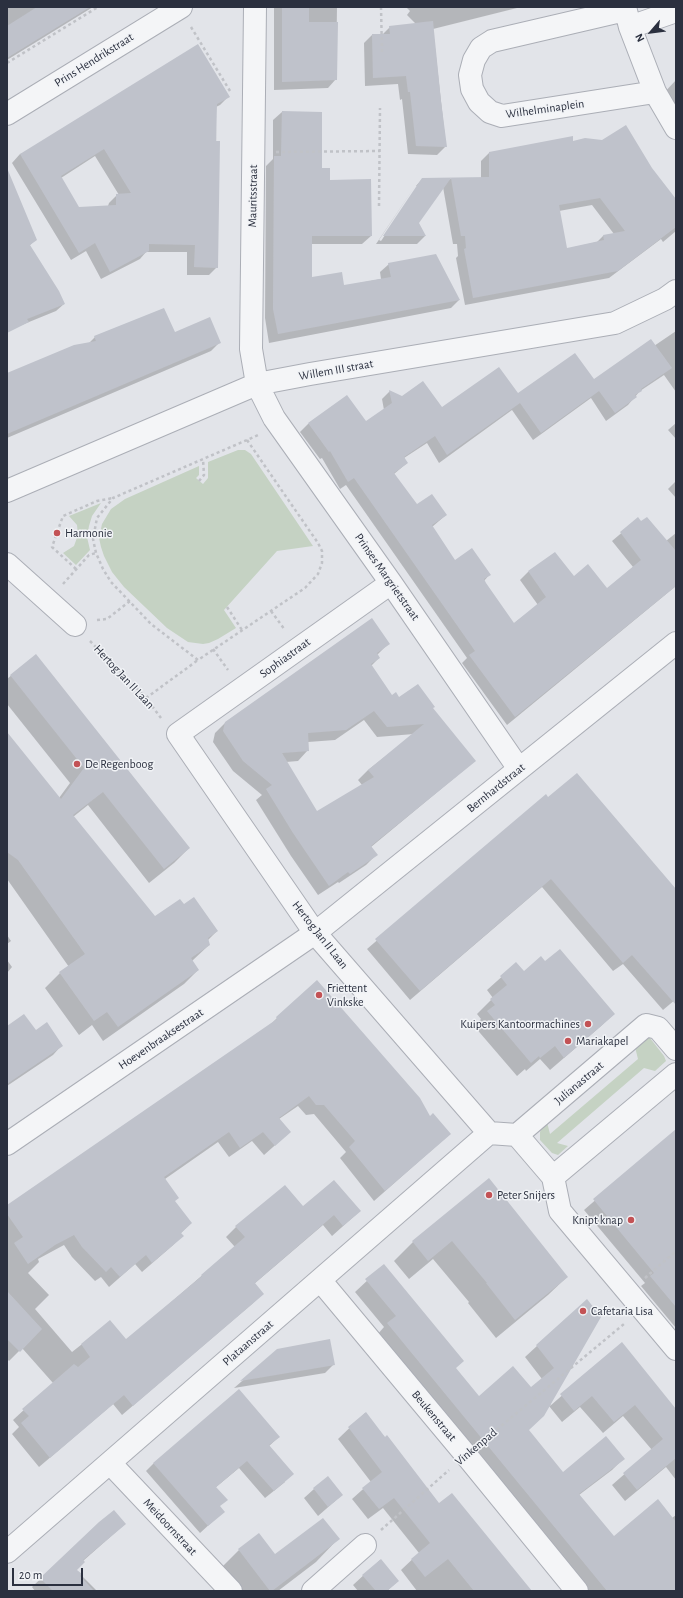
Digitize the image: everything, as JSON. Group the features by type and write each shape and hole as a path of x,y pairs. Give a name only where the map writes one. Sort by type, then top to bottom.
{"street":[{"name":"Prins Hendrikstraat","path":"7,114 180,7"},
{"name":"Mauritsstraat","path":"255,7 251,349 256,384"},
{"name":"Wilhelminaplein","path":"655,92 502,116 490,112 479,102 472,89 470,75 474,60 480,48 492,40 627,15 676,11"},
{"path":"627,15 655,92 676,128"},
{"name":"Willem III straat","path":"7,491 256,384 615,323 665,299 676,291"},
{"name":"Prinses Margrietstraat","path":"256,384 279,426 391,582 519,769"},
{"path":"7,564 77,627"},
{"name":"Sophiastraat","path":"178,734 391,582"},
{"name":"Bernhardstraat","path":"315,933 676,643"},
{"name":"Hertog Jan II Laan","path":"178,734 315,933 489,1133"},
{"name":"Hoevenbraaksestraat","path":"7,1144 315,933"},
{"name":"Julianastraat","path":"517,1135 646,1025 658,1028 676,1049"},
{"path":"553,1177 676,1074"},
{"path":"489,1133 517,1135 553,1177 560,1211 676,1349"},
{"name":"Plataanstraat","path":"7,1552 489,1133"},
{"name":"Beukenstraat","path":"320,1280 577,1591"},
{"name":"Meidoornstraat","path":"110,1463 231,1591"},
{"path":"314,1591 365,1545"}],"path":[{"path":"7,63 98,7"},
{"path":"180,7 230,92"},
{"path":"381,7 382,52"},
{"path":"379,206 380,108"},
{"path":"254,152 380,151"},
{"path":"76,569 52,547 63,516 97,501 114,498 279,426"},
{"path":"146,698 198,660 305,588 318,574 322,563 322,551 318,543 247,440"},
{"path":"199,481 204,475 203,459"},
{"path":"114,498 97,518 93,539 102,569 111,582 151,624 198,660"},
{"path":"48,601 89,555 96,553"},
{"path":"77,627 97,619 107,619 130,602"},
{"path":"227,607 242,630"},
{"name":"Hertog Jan II Laan","path":"77,627 146,698 160,717 178,734"},
{"path":"628,1292 676,1250"},
{"name":"Vinkenpad","path":"365,1545 466,1455 643,1308"}],"green space":[{"path":"238,450 245,450 251,454 313,546 277,551 224,610 236,628 209,643 203,644 188,642 167,628 124,587 112,572 104,556 99,538 102,524 111,509 125,499 199,466 199,475 196,478 203,484 208,478 208,462"},
{"path":"101,503 92,516 89,526 87,537 90,550 76,565 63,553 74,546 78,535 77,525 69,516"},
{"path":"650,1038 664,1056 666,1061 655,1071 644,1068 557,1143 568,1146 558,1155 552,1153 540,1140 540,1132 542,1127 547,1122 550,1134 638,1059 635,1047 644,1039"}],"building":[{"path":"37,7 90,7 7,58 7,26"},
{"path":"282,7 309,7 309,22 338,22 337,80 282,82"},
{"path":"433,21 447,147 416,146 410,92 408,92 406,76 373,78 372,34 390,34 389,26"},
{"path":"198,44 230,97 217,104 216,141 220,141 218,268 194,267 195,245 149,244 149,251 110,272 95,243 79,253 20,154","holes":["104,149 131,193 116,194 116,205 79,207 61,176"]},
{"path":"282,111 322,112 322,168 330,168 330,180 371,179 372,236 312,236 312,277 342,272 344,285 391,277 388,263 436,254 460,300 278,334 273,309 274,156 281,156"},
{"path":"626,125 652,168 676,199 676,227 618,271 473,298 464,249 466,248 465,236 461,236 451,178 419,223 426,236 383,236 422,178 489,177 489,152 573,136 573,141 585,138 602,140","holes":["600,198 625,231 603,235 604,240 567,248 559,205"]},
{"path":"7,168 37,240 30,245 59,291 65,304 27,319 29,322 7,333"},
{"path":"164,308 175,332 210,317 221,343 7,434 7,373 74,345 96,341 94,336"},
{"path":"651,339 672,368 641,389 642,391 635,395 637,397 615,413 599,391 541,433 520,403 447,455 435,436 404,457 408,463 394,473 417,504 432,494 447,515 432,525 455,560 472,548 491,575 484,579 486,583 514,623 546,597 528,571 555,552 574,576 588,564 607,588 641,560 620,532 638,517 641,521 647,517 676,551 676,586 515,717 469,655 475,651 354,478 348,482 330,451 329,452 308,423 347,395 366,421 392,403 389,390 402,396 423,381 442,407 499,367 518,393 575,353 594,379"},
{"path":"372,618 390,644 377,653 380,658 371,664 392,695 396,692 399,697 418,684 435,707 433,708 476,761 371,846 378,855 350,874 348,872 329,886 293,833 266,789 272,785 243,761 223,731 225,722","holes":["374,711 387,727 424,724 368,770 374,777 317,811 282,753 309,751 308,733 346,730"]},
{"path":"36,654 190,848 164,869 103,792 73,815 155,916 180,899 184,904 194,897 218,931 208,938 210,945 191,958 199,970 118,1027 107,1012 94,1021 59,972 85,954 18,860 7,852 7,732 61,799 84,768 10,675"},
{"path":"577,773 676,889 676,1005 632,955 623,963 551,879 420,991 375,939 546,794 548,797"},
{"path":"560,949 615,1014 564,1058 555,1046 531,1063 487,1011 495,1005 490,999 507,985 500,976 516,962 524,971 541,956 545,961"},
{"path":"317,980 420,1098 430,1116 433,1113 451,1134 385,1191 349,1147 355,1141 324,1105 316,1105 309,1096 279,1118 291,1132 275,1146 263,1132 240,1148 229,1132 164,1177 179,1198 175,1201 192,1223 181,1233 184,1236 152,1263 146,1255 120,1277 111,1267 106,1272 82,1247 74,1235 55,1245 28,1264 14,1243 23,1237 7,1214 7,1205 277,1019 276,1017"},
{"path":"24,1014 36,1030 47,1022 63,1046 7,1084 7,1026"},
{"path":"676,1129 676,1307 650,1276 654,1273 593,1199"},
{"path":"489,1178 568,1277 515,1320 452,1241 428,1261 412,1241"},
{"path":"334,1180 361,1211 343,1226 334,1215 255,1283 264,1294 133,1406 124,1395 50,1458 21,1423 29,1416 22,1409 74,1364 78,1367 90,1357 81,1344 110,1320 126,1339 202,1276 201,1275 245,1237 235,1226 285,1185 303,1206"},
{"path":"384,1264 464,1361 456,1368 479,1396 513,1366 531,1387 554,1368 536,1345 587,1299 601,1317 544,1416 529,1430 563,1472 606,1436 625,1459 579,1494 614,1536 658,1499 676,1522 676,1591 607,1591 387,1323 396,1316 365,1279"},
{"path":"7,1291 42,1329 20,1352 7,1339"},
{"path":"330,1339 335,1365 240,1381 277,1349"},
{"path":"622,1342 676,1409 676,1458 637,1490 623,1473 663,1439 635,1405 614,1422 592,1396 574,1411 560,1394"},
{"path":"239,1389 280,1437 269,1445 294,1474 274,1491 247,1461 216,1487 228,1500 220,1506 225,1512 208,1526 153,1463"},
{"path":"366,1412 385,1437 387,1435 439,1503 452,1493 532,1591 474,1591 448,1559 425,1577 411,1559 430,1543 394,1498 379,1509 362,1488 382,1472 348,1427"},
{"path":"328,1476 343,1495 328,1507 313,1488"},
{"path":"114,1510 126,1524 83,1560 85,1562 77,1570 82,1574 80,1576 94,1591 53,1591 40,1578 99,1522"},
{"path":"323,1518 340,1539 272,1591 270,1591 238,1549 259,1533 275,1554"},
{"path":"381,1559 399,1581 387,1591 376,1591 362,1575"}],"place":[{"name":"Harmonie","path":"57,533"},
{"name":"De Regenboog","path":"77,764"},
{"name":"Friettent Vinkske","path":"319,995"},
{"name":"Kuipers Kantoormachines","path":"588,1024"},
{"name":"Mariakapel","path":"568,1041"},
{"name":"Peter Snijers","path":"489,1195"},
{"name":"Knipt knap","path":"631,1220"},
{"name":"Cafetaria Lisa","path":"583,1311"}]}
